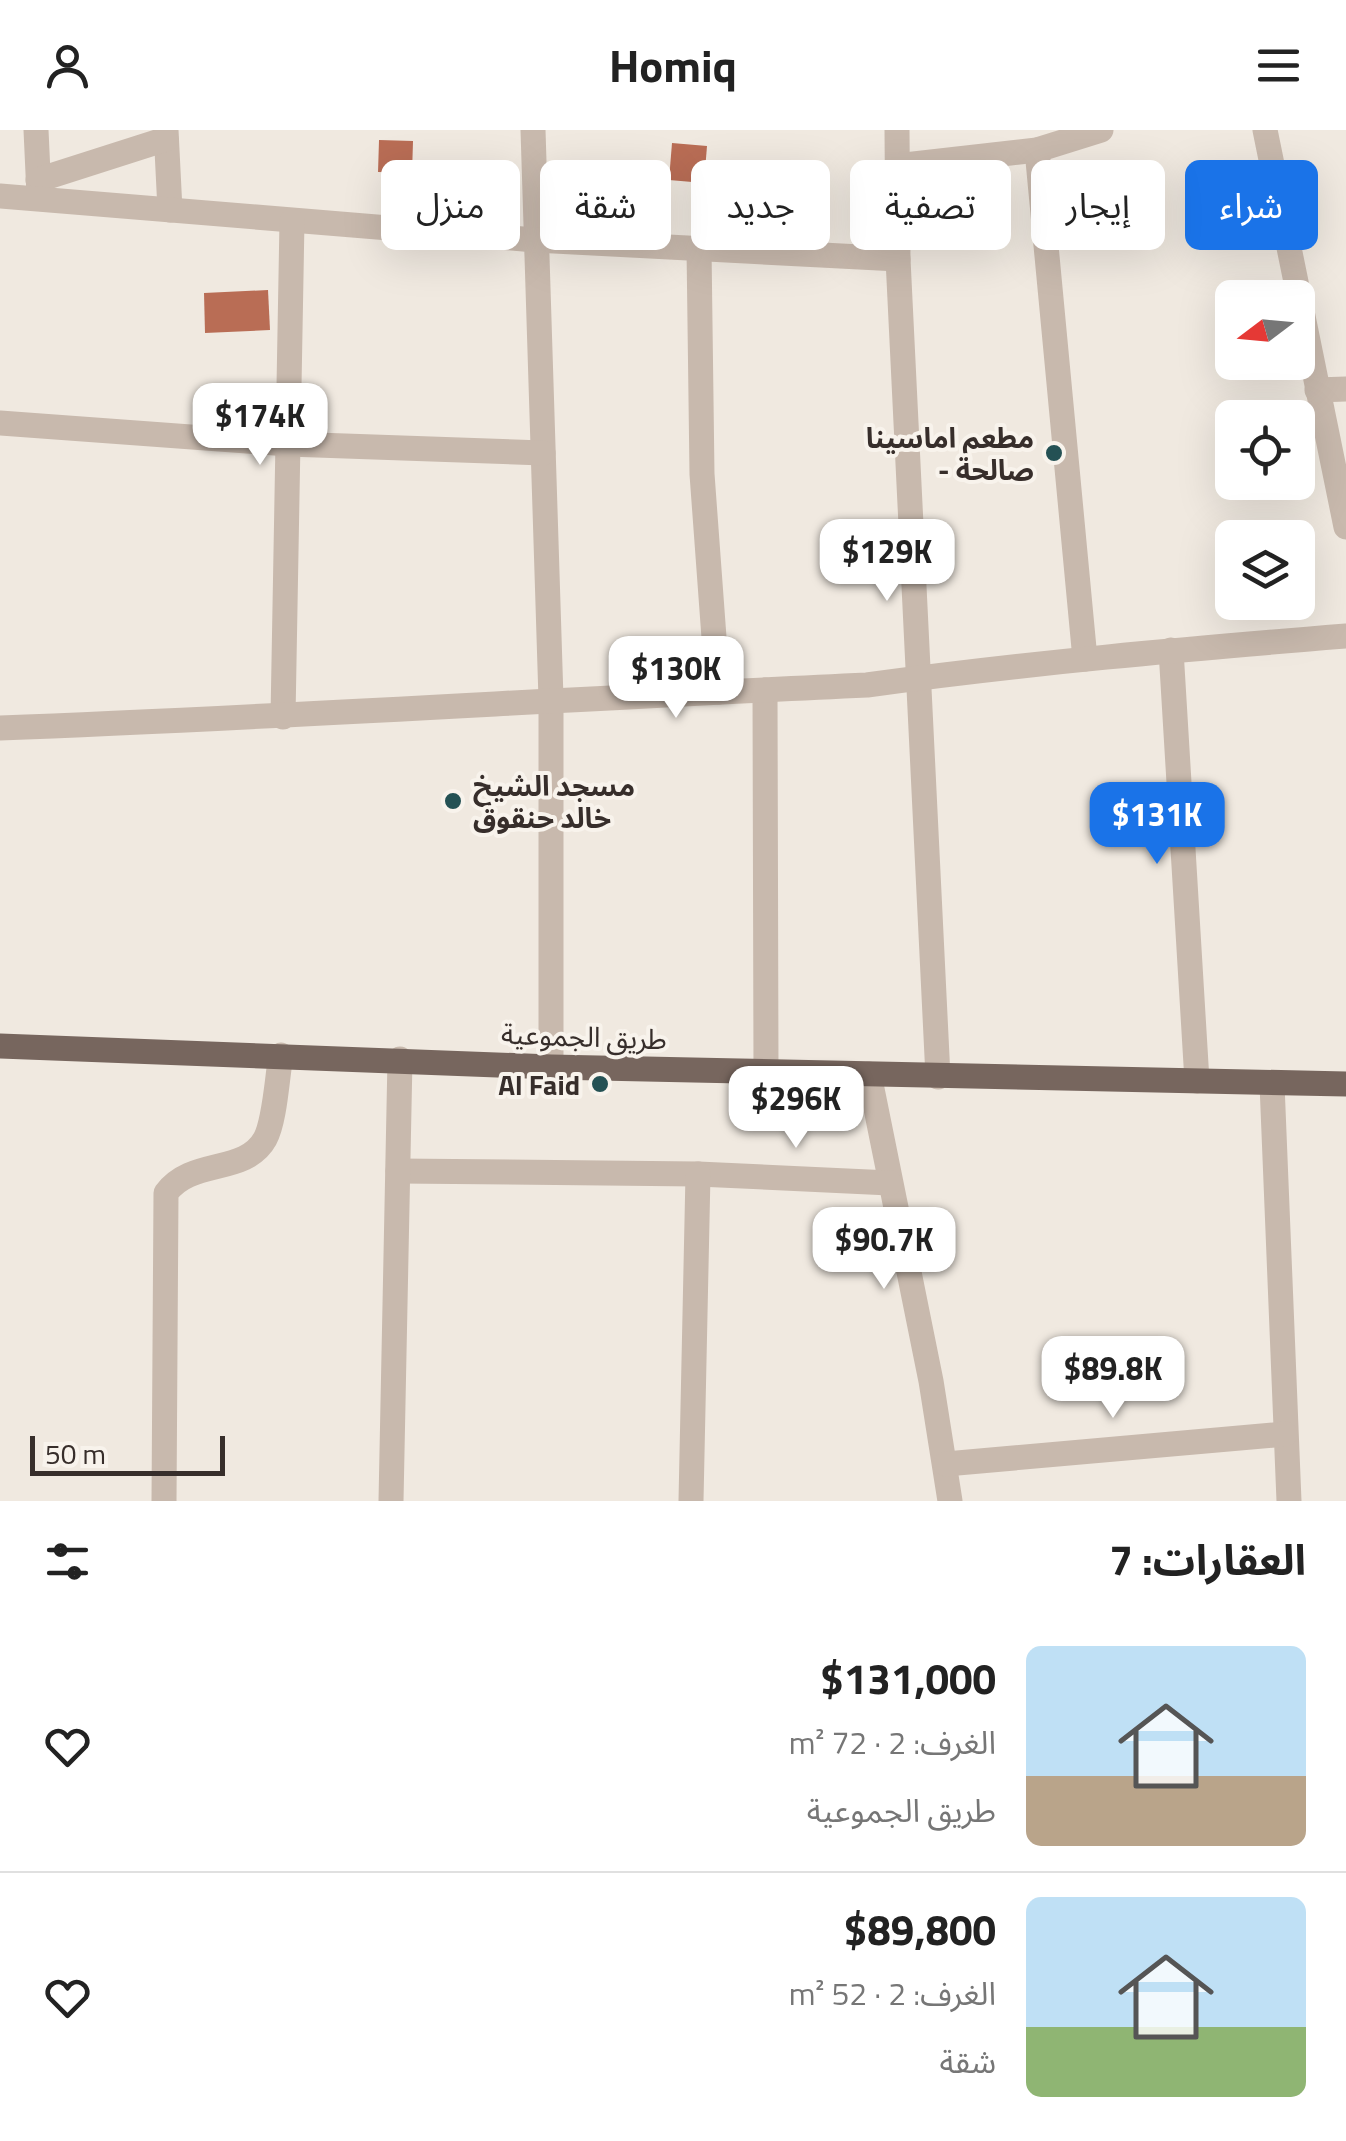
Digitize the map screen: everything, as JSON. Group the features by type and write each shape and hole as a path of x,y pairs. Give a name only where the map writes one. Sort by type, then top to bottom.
{"main road":[{"name":"طريق الجموعية","path":"0,1046 400,1058 550,1067 1346,1084"}],"street":[{"path":"36,130 39,190"},
{"path":"534,130 551,698 550,1067"},
{"path":"896,160 897,130"},
{"path":"949,160 1037,150 1101,130"},
{"path":"1265,130 1346,528"},
{"path":"0,196 39,190 166,135 170,210"},
{"path":"1037,150 1085,659"},
{"path":"39,190 170,210 535,240 691,248"},
{"path":"283,717 292,220"},
{"path":"700,250 702,474 718,692"},
{"path":"740,250 898,258"},
{"path":"898,250 938,1077"},
{"path":"1317,390 1346,389"},
{"path":"0,423 288,444 542,453"},
{"path":"0,728 283,717 551,698 867,685 918,676 1171,650 1346,636"},
{"path":"1171,650 1197,1081"},
{"path":"765,690 766,1072"},
{"path":"164,1501 166,1193 186,1173 245,1158 256,1150 266,1138 282,1055"},
{"path":"391,1501 400,1058"},
{"path":"868,1074 946,1464 950,1501"},
{"path":"1272,1084 1289,1501"},
{"path":"398,1171 698,1174 890,1183"},
{"path":"691,1501 698,1174"},
{"path":"946,1464 1284,1434"}],"building":[{"path":"379,140 413,141 412,160 381,160 378,172"},
{"path":"672,143 707,146 706,160 691,160 691,182 671,180"},
{"path":"268,290 270,330 205,333 204,293"}],"place":[{"name":"مطعم اماسينا - صالحة","path":"1054,453"},
{"name":"مسجد الشيخ خالد حنقوق","path":"453,801"},
{"name":"Al Faid","path":"600,1084"}]}
